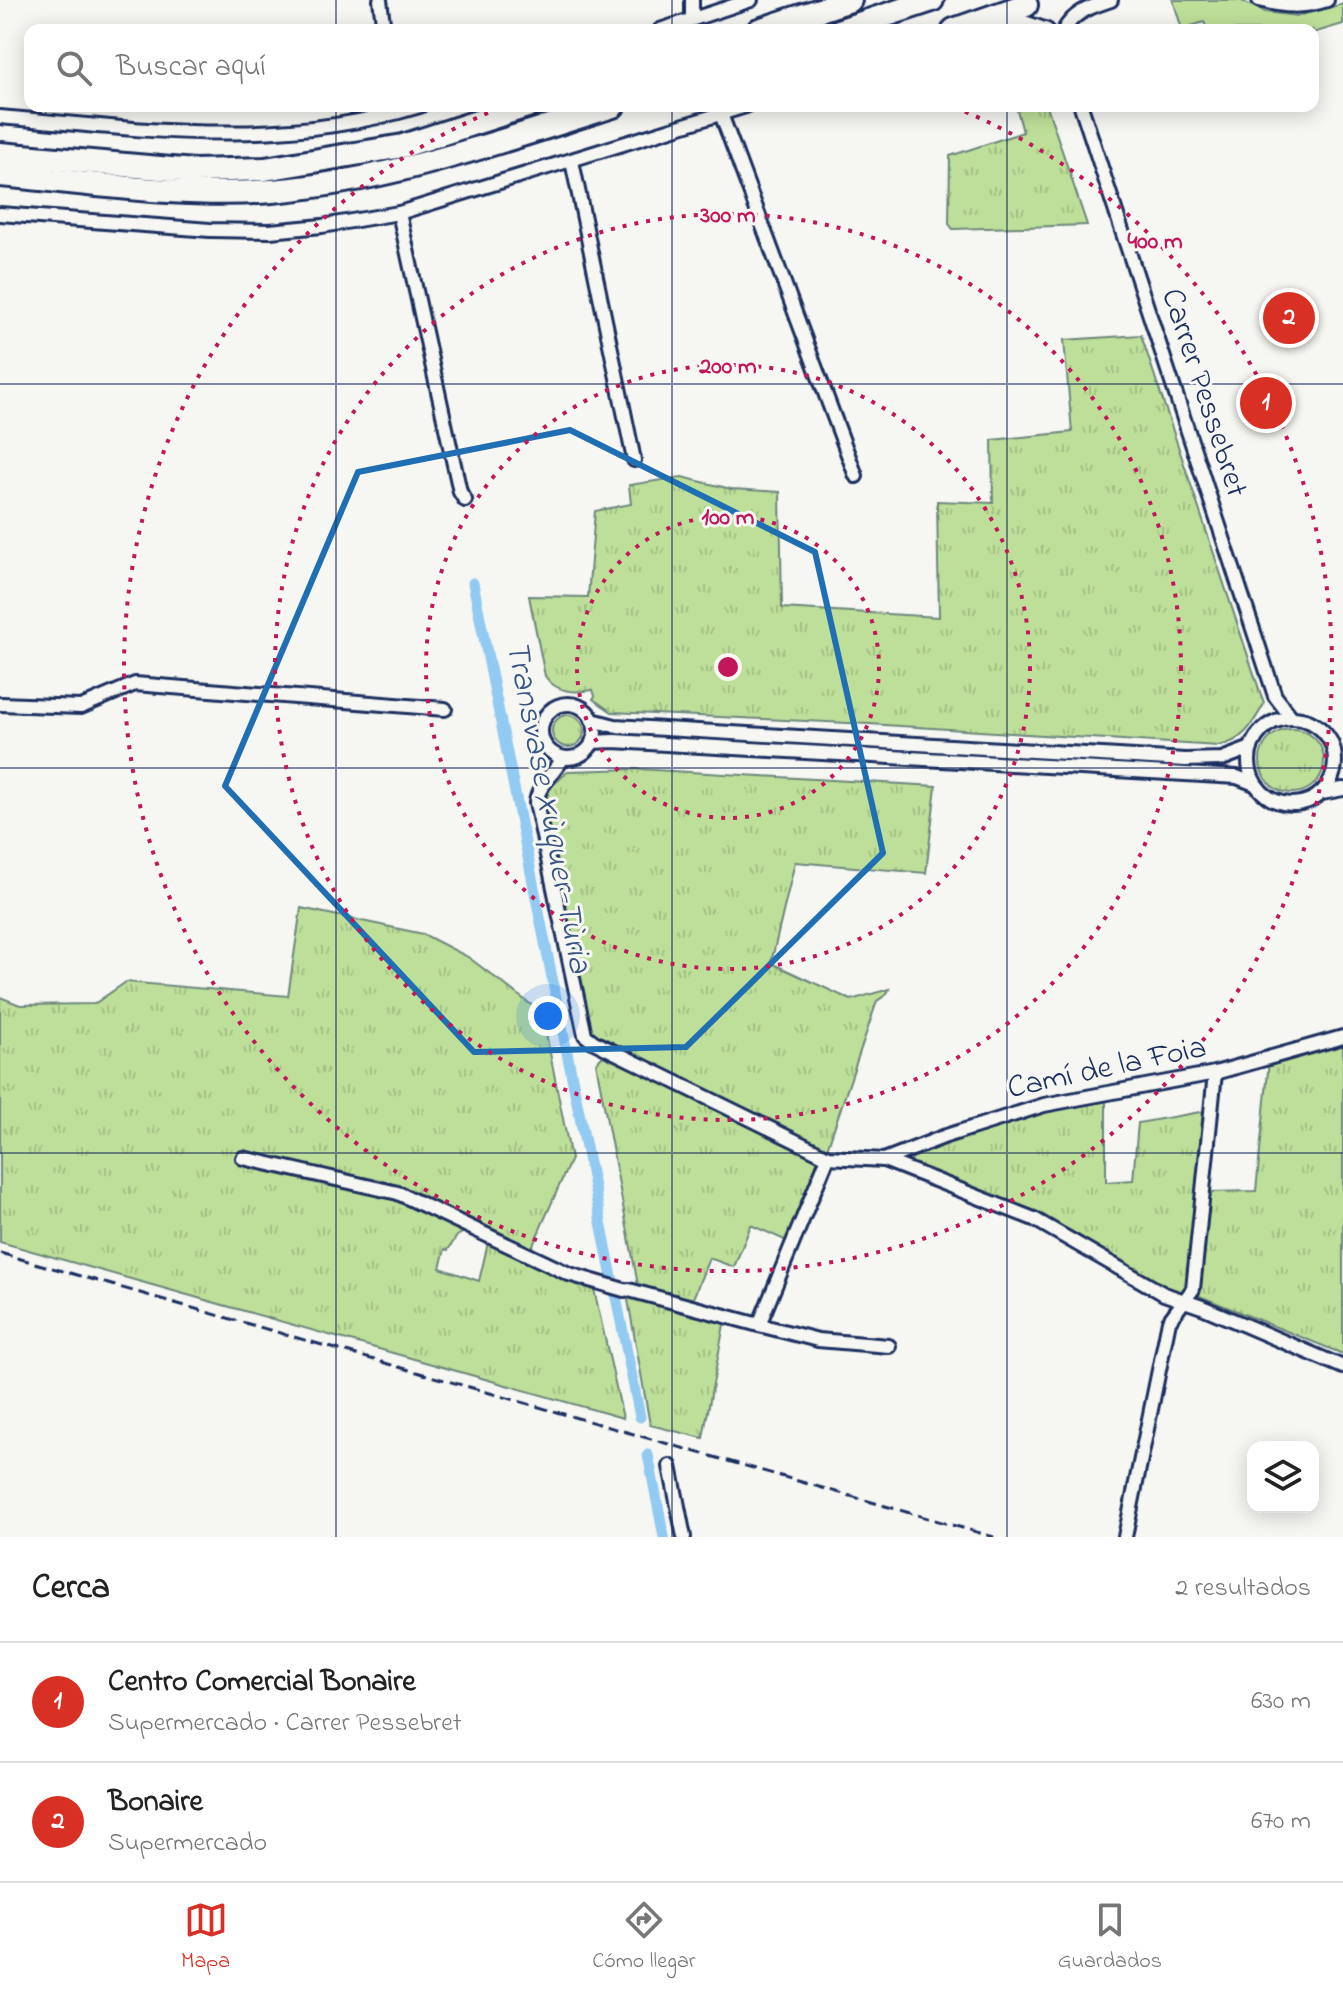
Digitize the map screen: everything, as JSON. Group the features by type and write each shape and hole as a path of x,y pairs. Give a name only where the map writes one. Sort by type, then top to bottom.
{"highway":[{"path":"777,24 850,0"},
{"path":"859,24 932,0"},
{"path":"970,24 1029,2"},
{"path":"340,158 470,112"},
{"path":"0,154 194,171 265,169 403,146 508,112"},
{"path":"0,175 194,192 271,191 346,182 408,168 593,112"}],"street":[{"path":"380,0 383,24"},
{"path":"692,0 692,19"},
{"path":"677,24 751,0"},
{"path":"1068,24 1082,10 1111,0"},
{"path":"1259,0 1283,7 1311,5 1327,0"},
{"path":"990,24 1029,2"},
{"path":"1010,24 1021,21 1030,24"},
{"path":"0,117 192,134 237,134 315,129 387,112"},
{"path":"0,214 210,230 270,231 322,226 399,213 727,112"},
{"name":"Carrer Pessebret","path":"1083,112 1275,696 1292,718"},
{"path":"721,114 856,476"},
{"path":"572,161 634,460"},
{"path":"399,213 460,492 465,500"},
{"path":"0,704 81,707 135,684 445,709"},
{"name":"Carrer Pessebret","path":"1270,724 1275,696"},
{"path":"561,705 576,705 592,720 595,735 592,742 580,755 563,758 549,751 541,738 541,726 548,713 561,705"},
{"path":"592,742 1237,777 1255,784 1274,800 1287,804 1311,800 1322,793 1331,781 1339,757 1325,733 1305,720 1292,718 1270,724 1258,734 1251,748 1249,761 1255,784"},
{"path":"592,720 615,726 1185,760 1222,759 1251,748"},
{"path":"563,758 536,794 536,803 585,1035 674,1083 828,1157 884,1160 1034,1219 1164,1294 1343,1367"},
{"path":"1322,793 1343,789"},
{"name":"Camí de la Foia","path":"884,1160 946,1136 1044,1105 1215,1073 1343,1037"},
{"path":"1125,1537 1169,1321 1193,1289 1215,1073"},
{"path":"759,1325 828,1157"},
{"path":"243,1158 398,1193 569,1274 604,1285 818,1340 889,1346"},
{"path":"670,1466 684,1537"}],"highlighted area":[{"path":"570,430 815,552 883,853 686,1047 474,1052 225,786 358,472"}],"green space":[{"path":"1173,0 1240,0 1264,12 1297,16 1343,4 1343,24 1319,31 1319,24 1180,24"},
{"path":"1018,112 1049,112 1087,225 953,229 949,224 950,156 1023,132"},
{"path":"1141,335 1264,704 1251,725 1234,741 1218,746 869,724 612,712 593,699 593,690 566,690 549,682 545,676 529,596 588,597 595,511 631,504 629,485 682,477 731,489 780,492 782,608 939,617 937,501 993,503 992,440 1072,432 1064,340"},
{"path":"568,715 579,720 584,731 579,742 568,747 557,742 552,731 557,720"},
{"path":"1286,729 1298,729 1315,738 1322,749 1322,773 1315,784 1298,793 1286,793 1274,788 1265,779 1260,767 1260,755 1265,743 1274,734"},
{"path":"637,769 936,786 926,873 795,862 771,963 851,1000 889,989 877,1001 827,1149 592,1036 546,811 548,790 568,771"},
{"path":"301,908 423,934 468,957 538,1010 543,1018 571,1159 530,1252 466,1231 457,1236 448,1250 445,1249 440,1268 479,1281 488,1243 593,1285 623,1418 0,1242 0,997 20,1005 94,1004 126,982 288,996"},
{"path":"1343,1040 1343,1354 1197,1295 1209,1192 1256,1191 1269,1061"},
{"path":"603,1056 823,1157 789,1242 751,1225 734,1267 709,1258 692,1301 638,1285 596,1063"},
{"path":"1106,1099 1106,1182 1133,1180 1138,1123 1206,1111 1188,1290 1183,1294 1172,1293 1071,1231 1025,1209 914,1167 911,1159 935,1145 999,1123 1051,1108"},
{"path":"627,1294 725,1319 703,1438 650,1425"}],"waterway":[{"name":"Transvase Xùquer-Tùria","path":"473,583 640,1417"},
{"name":"Transvase Xùquer-Tùria","path":"648,1455 664,1537"}],"railway":[{"path":"0,1253 994,1537"}],"place":[{"name":"Bonaire","path":"1289,318"},
{"name":"Centro Comercial Bonaire","path":"1266,403"}]}
